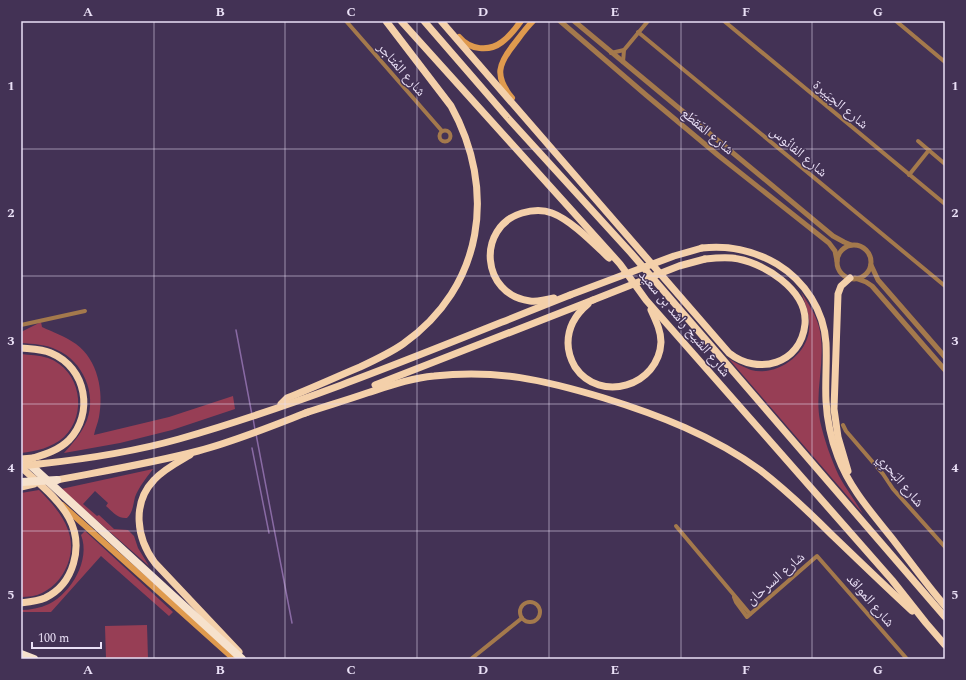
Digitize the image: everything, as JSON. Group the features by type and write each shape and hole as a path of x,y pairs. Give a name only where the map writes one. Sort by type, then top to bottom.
{"highway":[{"path":"280,406 288,398 373,361 394,350 410,339 429,323 447,300 463,273 471,250 477,216 478,191 475,168 467,142 451,106 386,21"},
{"name":"شارع الشيخ راشد بن سعيد","path":"401,21 620,264 646,300 892,580 945,645"},
{"name":"شارع الشيخ راشد بن سعيد","path":"424,21 508,118 631,253 945,617"},
{"path":"21,487 111,470 198,451 243,437 268,428 305,413 593,300 679,266 705,259 732,258 748,262 764,268 779,277 790,288 799,300 804,313 805,325 794,350 784,358 774,363 761,366 742,362 729,353 525,118 441,21"},
{"path":"570,295 538,301 529,301 513,295 500,284 492,269 490,252 495,235 508,220 518,214 540,210 561,216 610,259 620,264"},
{"path":"21,466 71,461 132,450 178,439 327,390 674,256 702,248 717,246 735,248 768,259 785,269 800,283 813,300 821,320 826,342 826,400 831,435 838,457 855,490 945,606"},
{"path":"852,278 841,286 838,294 834,409 840,444 855,490"},
{"path":"593,300 581,310 573,321 568,338 570,355 573,364 584,377 600,386 615,387 637,381 648,371 660,351 661,335 656,320 646,300"},
{"path":"21,348 52,353 62,359 78,377 84,398 84,407 80,424 68,441 60,448 45,454 33,458 21,458"},
{"path":"305,413 411,379 458,374 488,374 521,377 550,383 625,404 697,432 732,451 761,471 791,496 884,586 926,623"},
{"path":"198,451 165,470 150,484 143,496 140,508 140,532 147,551 155,562 246,659"},
{"path":"21,458 242,659"},
{"path":"21,466 45,489 69,518 74,529 76,542 76,553 73,566 62,585 45,597 34,601 21,603"},
{"path":"21,482 57,480"},
{"path":"21,654 34,659"}],"main road":[{"path":"441,21 465,43 476,48 491,48 502,42 521,21"},
{"path":"525,118 503,87 500,72 504,56 533,21"},
{"path":"45,489 234,659"}],"street":[{"name":"شارع المُتاجر","path":"346,21 442,131"},
{"name":"شارع المَقطَع","path":"560,21 712,150 829,243 835,251 837,261"},
{"name":"شارع المَقطَع","path":"574,21 833,236 852,245"},
{"path":"622,62 624,50 648,21"},
{"name":"شارع الحِيَيرة","path":"724,21 945,204"},
{"path":"896,21 945,62"},
{"name":"شارع الفانُوس","path":"638,32 945,286"},
{"path":"611,53 624,50"},
{"path":"918,141 945,164"},
{"path":"909,175 929,150"},
{"path":"945,357 878,280 873,271 870,256 865,248 852,245 847,246 840,252 837,261 842,273 866,282 872,286 945,370"},
{"path":"852,278 859,278 867,273 871,265"},
{"path":"21,325 85,311"},
{"name":"شارع البَحرِي","path":"843,425 846,431 883,474 893,489 945,548"},
{"name":"شارع السرحان","path":"676,526 734,596 736,602 749,616 817,556"},
{"name":"شارع المواقد","path":"817,556 907,659"},
{"path":"533,602 538,606 540,615 536,620 530,623 526,622 522,618 520,611 524,604 533,602"},
{"path":"471,659 522,618"}],"shaded area":[{"path":"801,292 816,318 821,339 822,350 818,398 820,421 839,476 863,514 729,359 751,370 760,371 779,367 796,356 807,340 809,331 808,312"},
{"path":"41,322 42,327 76,344 90,359 98,377 101,397 99,417 94,435 169,417 233,396 235,409 172,430 120,443 64,453 80,434 87,420 90,410 89,389 81,370 66,355 48,347 21,343 21,332"},
{"path":"21,354 48,358 59,364 68,372 74,382 78,405 76,417 72,427 64,437 49,446 38,450 21,453"},
{"path":"153,469 145,479 135,497 132,511 127,518 113,513 106,506 108,503 95,491 83,504 97,516 99,515 114,529 128,530 134,536 138,548 149,566 61,489"},
{"path":"39,490 56,508 66,524 70,539 70,557 63,574 50,588 37,595 21,597 21,493"},
{"path":"85,531 173,612 169,616 101,556 51,612 21,612 21,610 42,607 49,604 65,592 77,575 81,565 83,545 81,535"},
{"path":"147,625 148,659 106,659 105,626"}],"waterway":[{"path":"236,330 252,415"},
{"path":"253,418 255,430"},
{"path":"256,434 292,623"},
{"path":"252,448 269,533"}]}
